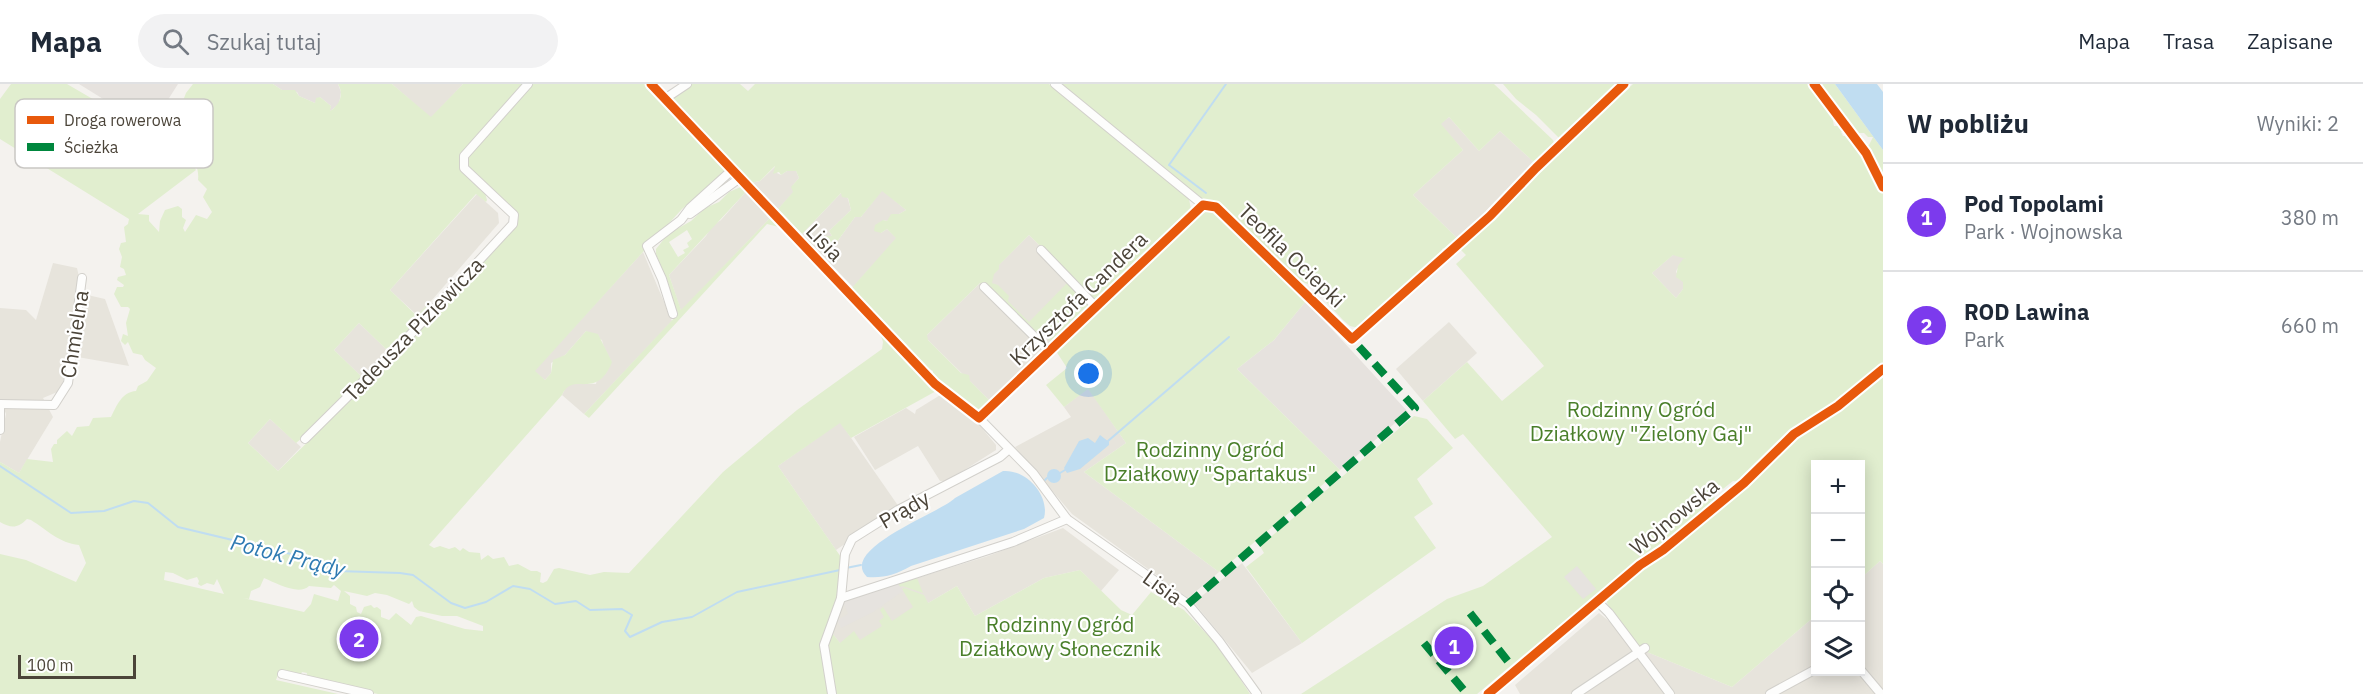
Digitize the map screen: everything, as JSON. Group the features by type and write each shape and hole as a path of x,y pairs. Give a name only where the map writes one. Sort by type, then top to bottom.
{"street":[{"name":"Tadeusza Piziewicza","path":"305,439 409,336 513,224 514,215 464,168 464,156 528,84"},
{"name":"Lisia","path":"651,84 935,384 979,418 1033,473 1067,519 1188,604 1219,641 1257,694"},
{"path":"666,98 687,84"},
{"name":"Teofila Ociepki","path":"1055,84 1203,205 1216,207 1352,339"},
{"path":"681,220 690,208 732,170"},
{"path":"674,314 648,246 740,178"},
{"name":"Krzysztofa Candera","path":"979,418 1203,205"},
{"path":"1041,250 1095,306"},
{"name":"Chmielna","path":"0,405 54,405 62,393 68,383 82,278"},
{"path":"984,287 1049,351"},
{"name":"Wojnowska","path":"1488,694 1640,565 1664,550 1744,483 1794,434 1838,406 1883,369"},
{"path":"0,405 0,430"},
{"name":"Prądy","path":"832,694 824,645 841,598 845,554 852,539 898,510 1000,457 1008,450"},
{"path":"841,598 1013,542 1067,519"},
{"path":"1598,602 1641,649 1670,694"},
{"path":"1576,694 1641,649"},
{"path":"1770,694 1811,671"},
{"path":"282,674 369,694"},
{"path":"1865,675 1881,694"}],"shaded area":[{"path":"79,84 178,84 168,99 103,99"},
{"path":"273,84 338,84 341,92 339,104 329,112 331,106 320,97 315,103 299,96 297,92 282,90"},
{"path":"392,84 463,84 431,118"},
{"path":"1449,117 1479,151 1500,131 1537,165 1458,239 1413,195 1463,150 1440,124"},
{"path":"776,166 777,173 781,175 787,171 796,171 799,178 793,185 794,192 778,209 751,183 760,181"},
{"path":"746,189 772,216 681,311 669,275 706,236 712,226 721,220"},
{"path":"845,189 851,210 829,231 832,236 822,243 828,251 855,217 861,217 882,190 906,210 895,214 887,221 883,220 881,233 887,229 897,238 853,287 802,234"},
{"path":"477,194 498,213 499,223 418,316 390,290"},
{"path":"1029,235 1096,302 991,402 925,337"},
{"path":"643,252 672,321 584,414 562,395 566,387 571,384 596,384 604,348 602,340 586,331 565,355 551,363 551,373 545,380 534,371"},
{"path":"1674,254 1687,260 1676,272 1683,281 1683,289 1676,298 1652,273"},
{"path":"53,263 77,268 83,294 105,299 129,366 66,355 62,390 43,398 53,417 19,473 0,462 0,442 6,414 0,399 0,308 26,310 36,320"},
{"path":"1306,301 1408,412 1340,470 1237,369 1274,340"},
{"path":"1449,322 1477,353 1423,401 1396,369"},
{"path":"359,323 387,350 362,377 334,350"},
{"path":"1088,388 1126,443 1084,472 1219,572 1188,598 1072,514 1015,447 1071,417 1064,407"},
{"path":"942,394 976,421 996,445 996,450 947,481 940,481 918,446 875,470 854,437 906,408 915,414 916,410"},
{"path":"270,419 301,447 278,471 248,443"},
{"path":"840,422 899,507 836,550 778,466"},
{"path":"1063,528 1119,570 1101,591 1080,570 1044,578 975,616 957,586 855,646 842,646 833,634 843,601 988,556"},
{"path":"1880,561 1883,564 1883,694 1520,694 1515,685 1599,613 1647,652 1732,687 1811,619 1811,676 1865,676 1865,574"},
{"path":"1242,563 1302,643 1252,673 1195,604"},
{"path":"1577,566 1596,589 1583,599 1564,577"},
{"path":"898,584 903,591 873,612 841,628 837,620 848,614 843,601"}],"green space":[{"path":"11,84 67,84 93,99 15,99 15,148 0,139 0,99"},
{"name":"Rodzinny Ogród Działkowy Słonecznik","path":"193,84 273,84 282,90 295,90 299,96 315,103 316,98 320,97 331,106 330,111 340,99 341,92 338,84 392,84 431,117 463,84 525,84 461,156 460,168 485,193 486,202 476,194 390,290 417,316 427,305 425,315 387,350 359,323 334,350 362,377 380,359 307,434 296,443 270,419 248,443 278,471 324,426 517,217 467,166 467,157 532,84 647,84 672,108 670,99 690,84 740,84 748,91 755,84 1049,84 1189,199 1191,209 1096,302 1029,235 999,265 992,283 998,285 1009,296 1008,301 1029,322 1069,281 1089,304 1088,309 1058,338 1050,341 1044,334 1042,337 980,283 927,335 928,340 961,373 969,375 970,381 991,402 982,410 976,412 966,406 933,377 933,371 921,365 850,290 896,238 887,229 881,233 874,231 875,225 883,220 887,221 891,214 899,214 906,210 882,191 861,217 855,217 828,251 825,249 823,239 825,236 832,236 829,231 851,210 848,198 842,197 841,193 802,234 778,209 793,192 791,187 799,178 796,171 787,171 781,175 779,172 773,174 775,166 760,181 750,183 725,166 725,172 682,209 535,371 545,380 551,373 553,360 565,355 586,331 598,334 612,362 606,374 599,381 572,385 567,388 429,545 434,548 455,547 460,551 463,548 469,552 480,553 481,560 488,555 493,559 504,557 509,566 518,564 541,573 540,582 543,583 547,581 554,569 559,568 590,575 604,572 629,573 723,472 797,410 882,349 881,336 779,227 767,224 589,418 584,414 678,314 656,249 668,234 691,221 705,208 719,202 729,192 743,186 746,189 744,194 669,275 681,310 772,216 931,384 931,388 938,390 851,438 840,423 778,466 843,560 846,587 833,634 840,643 854,631 860,640 882,626 879,621 884,617 880,610 883,607 892,621 913,607 902,589 904,588 924,595 928,603 957,586 975,616 1044,578 1080,570 1121,610 1132,615 1151,592 1184,610 1220,648 1250,694 836,694 823,644 831,694 378,694 306,679 307,673 302,672 300,676 279,672 276,680 338,694 0,694 0,554 26,560 76,582 86,563 79,545 59,539 31,520 27,519 20,525 14,526 0,522 0,462 19,473 27,459 53,462 51,449 54,444 57,444 57,440 67,431 72,436 77,427 89,426 93,418 111,417 124,397 136,391 156,368 142,355 133,353 128,342 125,345 121,341 123,334 128,336 126,323 130,309 121,307 114,294 117,287 124,285 117,280 118,277 126,275 124,269 120,267 122,257 119,249 121,243 126,242 124,227 128,224 129,219 47,168 195,168 196,170 138,214 149,215 149,221 159,232 160,221 165,210 178,206 182,209 182,217 186,220 183,228 185,232 196,215 207,219 212,212 203,197 207,189 198,180 197,168 213,168 213,99 184,99","holes":["687,230 692,239 687,243 689,247 683,250 685,253 678,257 669,242","165,572 187,580 197,577 198,584 201,586 207,583 214,585 217,579 224,594 164,580","264,578 299,590 309,586 331,588 334,585 341,591 338,601 314,594 311,604 304,612 243,598 249,599 251,591 260,587","344,591 367,596 375,593 387,595 409,604 412,601 414,607 419,611 442,616 457,616 483,626 483,631 465,629 421,616 416,617 411,625 396,613 389,620 381,617 381,610 371,605 364,607 361,614 357,612 356,607 350,604 350,596"]},
{"path":"1060,84 1494,84 1553,140 1555,145 1553,150 1537,165 1500,131 1479,151 1449,117 1441,124 1463,150 1413,195 1459,240 1446,250 1443,248 1434,265 1358,328 1350,326 1343,320 1326,302 1320,290 1301,281 1284,268 1227,211 1217,205 1202,201"},
{"path":"1503,84 1621,84 1564,140 1561,140"},
{"name":"Rodzinny Ogród Działkowy \"Zielony Gaj\"","path":"1633,84 1809,84 1815,93 1816,90 1812,84 1835,84 1883,150 1883,366 1864,382 1841,395 1742,482 1733,481 1714,496 1718,500 1653,551 1602,596 1599,592 1477,694 1301,694 1447,599 1483,586 1552,537 1463,434 1455,439 1423,401 1467,362 1502,401 1544,366 1456,264 1466,255 1459,248","holes":["1820,98 1824,99 1850,124 1855,133 1864,133 1868,137 1873,137 1869,145 1862,147 1850,136 1843,136 1841,132 1847,132 1842,126 1834,126 1832,116","1673,255 1686,259 1683,259 1678,266 1676,277 1683,282 1683,289 1676,298 1652,273"]},
{"name":"Rodzinny Ogród Działkowy \"Spartakus\"","path":"1213,211 1306,301 1274,340 1237,369 1340,470 1219,572 1084,472 1126,443 1088,389 1064,407 1046,385 1067,368 1056,351 1201,213"},
{"path":"1883,371 1883,564 1880,561 1865,574 1865,460 1811,460 1811,619 1732,687 1647,652 1643,646 1637,646 1613,614 1606,601 1609,595 1626,586 1638,570 1675,546 1783,446"},
{"name":"Rodzinny Ogród Działkowy \"Spartakus\"","path":"1414,416 1427,419 1453,448 1417,479 1433,504 1414,517 1436,548 1302,643 1246,567 1264,553 1260,546"},
{"path":"917,578 923,593 900,587 898,584"}],"water":[{"path":"1835,84 1877,84 1883,92 1883,150"},
{"path":"1100,435 1109,442 1109,445 1080,469 1067,473 1064,468 1079,441 1088,438 1095,443"},
{"path":"1054,469 1059,471 1061,476 1059,481 1054,483 1049,481 1047,476 1049,471"},
{"path":"1003,471 1020,474 1035,486 1044,501 1044,518 1024,529 911,566 895,574 867,577 862,566 866,555 878,544"}],"waterway":[{"name":"Potok Prądy","path":"1206,193 1169,165 1226,84"},
{"name":"Potok Prądy","path":"1108,441 1229,337"},
{"name":"Potok Prądy","path":"0,466 71,513 104,511 134,501 148,503 178,527 308,558 337,571 413,575 451,603 465,608 486,602 513,586 530,589 555,604 576,601 590,610 622,609 632,615 625,631 630,637 662,622 692,617 737,592 840,570"},
{"path":"1060,473 1065,470"},
{"name":"Potok Prądy","path":"1044,481 1047,478"},
{"name":"Potok Prądy","path":"846,568 861,565"}],"marked path":[{"path":"1188,604 1415,408 1352,339 1356,335"},
{"path":"1470,613 1510,664"},
{"path":"1424,643 1467,694"}],"cycle path":[{"path":"651,84 935,384 979,418 1203,205 1216,207 1352,339 1490,216 1536,168 1624,84"},
{"path":"1814,84 1866,153 1883,187"},
{"path":"1488,694 1640,565 1663,550 1744,483 1794,434 1838,406 1883,369"}],"place":[{"name":"ROD Lawina","path":"359,639"},
{"name":"Pod Topolami","path":"1454,646"}]}
